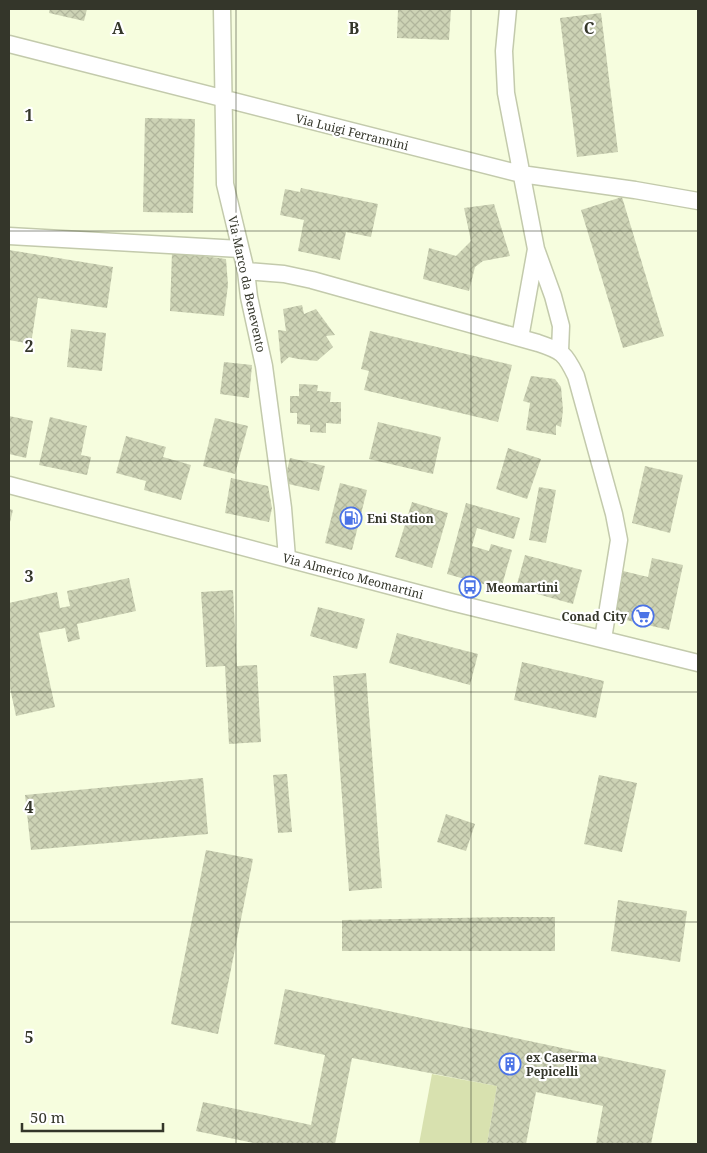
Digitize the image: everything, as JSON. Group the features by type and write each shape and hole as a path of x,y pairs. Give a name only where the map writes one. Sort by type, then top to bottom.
{"street":[{"name":"Via Marco da Benevento","path":"222,9 225,184 246,270 251,305 264,366 283,508 287,558"},
{"path":"508,9 504,51 506,93 536,249 553,296 561,326 560,351"},
{"name":"Via Luigi Ferrannini","path":"9,44 521,174 698,201"},
{"path":"9,236 240,249"},
{"path":"520,338 536,249"},
{"path":"246,270 284,274 312,280 560,351 569,362 576,376 614,514 618,540 603,639"},
{"name":"Via Almerico Meomartini","path":"9,485 452,602 698,663"}],"green space":[{"path":"432,1074 497,1086 487,1144 419,1144"}],"building":[{"path":"50,9 87,9 84,21 49,13"},
{"path":"398,9 451,9 449,40 397,38"},
{"path":"601,13 618,152 577,157 560,18"},
{"path":"145,118 195,119 193,213 143,212"},
{"path":"301,188 378,204 371,237 346,232 340,260 298,251 304,220 280,215 285,189 300,192"},
{"path":"622,197 664,336 623,348 581,210"},
{"path":"494,204 510,256 483,261 475,267 469,291 423,279 429,248 456,256 471,241 464,208"},
{"path":"9,250 113,267 107,308 38,298 31,344 9,340"},
{"path":"172,252 226,259 228,285 224,316 170,311"},
{"path":"302,305 304,314 316,309 335,335 326,336 333,347 317,361 289,357 281,364 278,330 286,331 283,309"},
{"path":"71,329 106,333 102,371 67,367"},
{"path":"370,331 512,365 498,422 364,390 369,371 361,369"},
{"path":"224,362 252,365 249,398 220,394"},
{"path":"531,376 555,379 561,387 563,410 561,427 556,425 556,435 526,430 530,403 523,401"},
{"path":"299,384 318,385 317,391 331,392 330,402 341,402 341,424 326,423 326,433 310,432 310,425 297,424 297,413 290,413 290,396 299,396"},
{"path":"9,416 33,421 26,458 9,454"},
{"path":"50,417 87,426 81,455 91,457 87,475 39,465"},
{"path":"215,418 248,426 235,474 203,466"},
{"path":"378,422 441,437 433,474 369,459"},
{"path":"126,436 166,447 163,457 191,465 181,500 144,490 146,481 116,473"},
{"path":"508,448 541,459 527,499 496,489"},
{"path":"290,458 325,466 319,491 284,483"},
{"path":"645,466 683,475 670,533 632,523"},
{"path":"231,478 268,486 272,508 269,522 225,513"},
{"path":"340,483 367,490 352,550 325,543"},
{"path":"539,487 556,490 546,543 529,540"},
{"path":"412,502 448,513 432,568 395,557"},
{"path":"466,503 520,518 514,539 477,528 472,546 489,551 491,544 512,550 501,589 447,574"},
{"path":"9,509 13,510 9,526"},
{"path":"525,555 582,570 573,604 516,588"},
{"path":"652,558 683,565 669,630 613,617 623,571 648,577"},
{"path":"129,578 136,611 77,624 80,639 68,642 65,628 39,633 55,707 16,716 9,683 9,603 57,592 60,608 70,606 67,591"},
{"path":"233,590 237,666 257,665 261,742 229,744 225,666 206,667 201,592"},
{"path":"318,607 365,619 357,649 310,636"},
{"path":"397,633 478,654 470,685 389,663"},
{"path":"522,662 604,681 596,718 514,700"},
{"path":"366,673 382,888 349,891 333,676"},
{"path":"287,774 292,832 278,833 273,775"},
{"path":"599,775 637,783 622,852 584,844"},
{"path":"203,778 208,834 31,850 25,795"},
{"path":"446,814 475,824 466,851 437,842"},
{"path":"206,850 253,859 218,1034 171,1024"},
{"path":"618,900 687,911 680,962 611,951"},
{"path":"555,917 555,951 342,951 342,920"},
{"name":"ex Caserma Pepicelli","path":"285,989 666,1070 651,1144 596,1144 603,1106 536,1092 526,1144 487,1144 497,1086 352,1058 335,1144 259,1144 196,1131 203,1102 311,1125 325,1055 274,1044"}],"place":[{"name":"Eni Station","path":"351,518"},
{"name":"Meomartini","path":"470,587"},
{"name":"Conad City","path":"643,616"},
{"name":"ex Caserma Pepicelli","path":"510,1064"}]}
